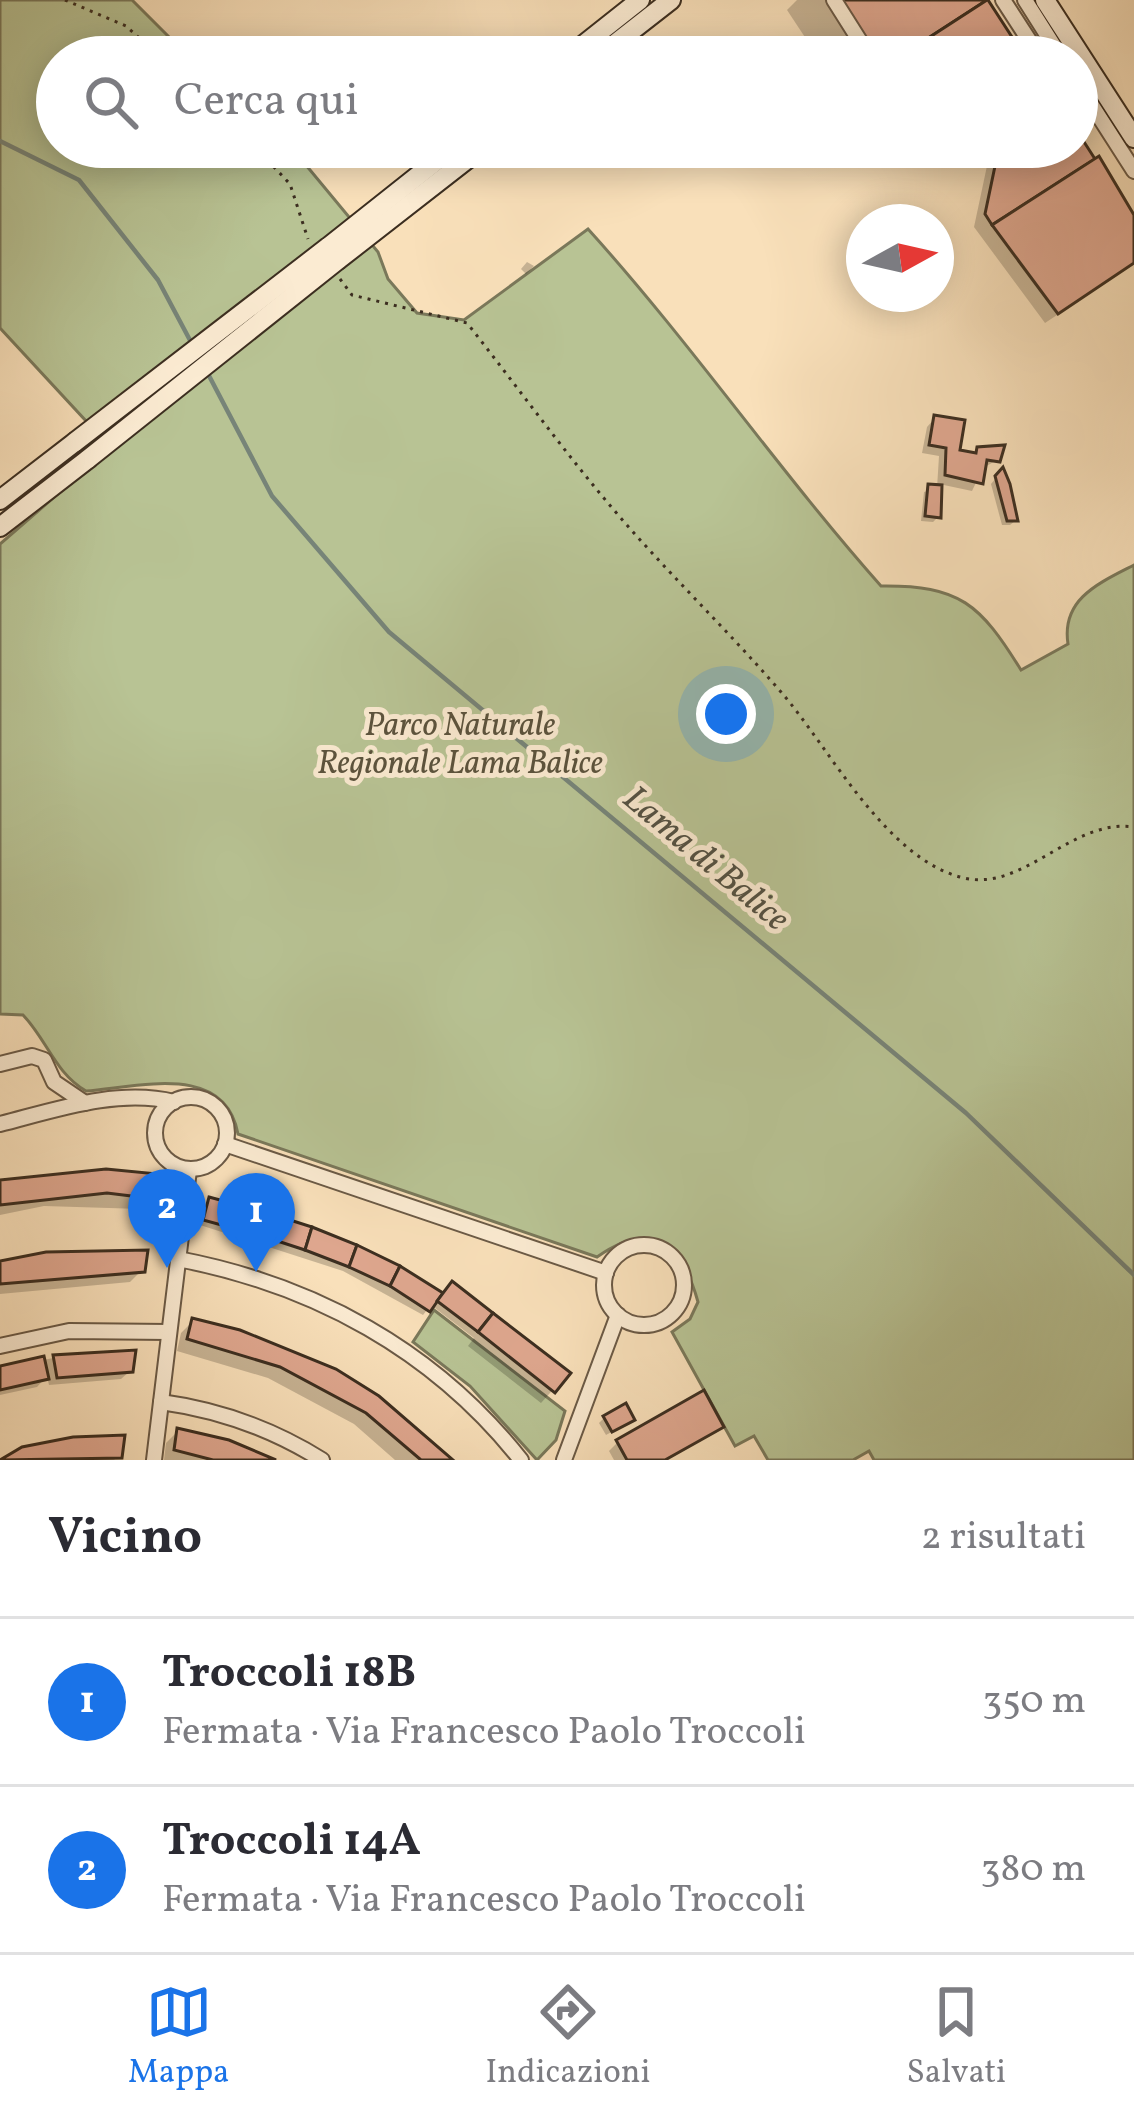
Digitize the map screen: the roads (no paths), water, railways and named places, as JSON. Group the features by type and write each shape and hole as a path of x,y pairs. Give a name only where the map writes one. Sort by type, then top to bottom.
{"main road":[{"path":"595,36 640,0"},
{"path":"625,36 671,0"},
{"path":"1045,0 1061,36"},
{"path":"1098,91 1134,138"},
{"path":"0,527 88,459 430,168"},
{"path":"0,500 452,168"}],"street":[{"path":"834,0 857,36"},
{"path":"1003,0 1026,36"},
{"path":"1024,0 1054,36"},
{"path":"1098,115 1134,171"},
{"path":"0,1064 32,1056 44,1060 54,1082 85,1103"},
{"path":"0,1124 85,1103 151,1096 208,1102 224,1120 225,1144 213,1161 189,1170 164,1158 155,1138 159,1117 174,1102"},
{"path":"225,1144 606,1273"},
{"path":"154,1460 189,1170"},
{"path":"638,1245 664,1250 681,1270 682,1296 667,1318 642,1325 618,1315 605,1294 606,1273 614,1258 638,1245"},
{"path":"178,1258 287,1288 369,1328 467,1401 521,1460"},
{"path":"564,1460 618,1315"},
{"path":"0,1346 69,1331 169,1332"},
{"path":"160,1402 226,1414 268,1430 322,1460"}],"waterway":[{"name":"Lama di Balice","path":"0,141 36,159"},
{"name":"Lama di Balice","path":"55,168 79,180 158,280 192,344"},
{"name":"Lama di Balice","path":"206,370 272,496 389,632 966,1113 1134,1275"}],"place":[{"name":"Troccoli 14A","path":"167,1268"},
{"name":"Troccoli 18B","path":"256,1272"}],"park label":[{"name":"Parco Naturale Regionale Lama Balice","path":"460,746"}]}
